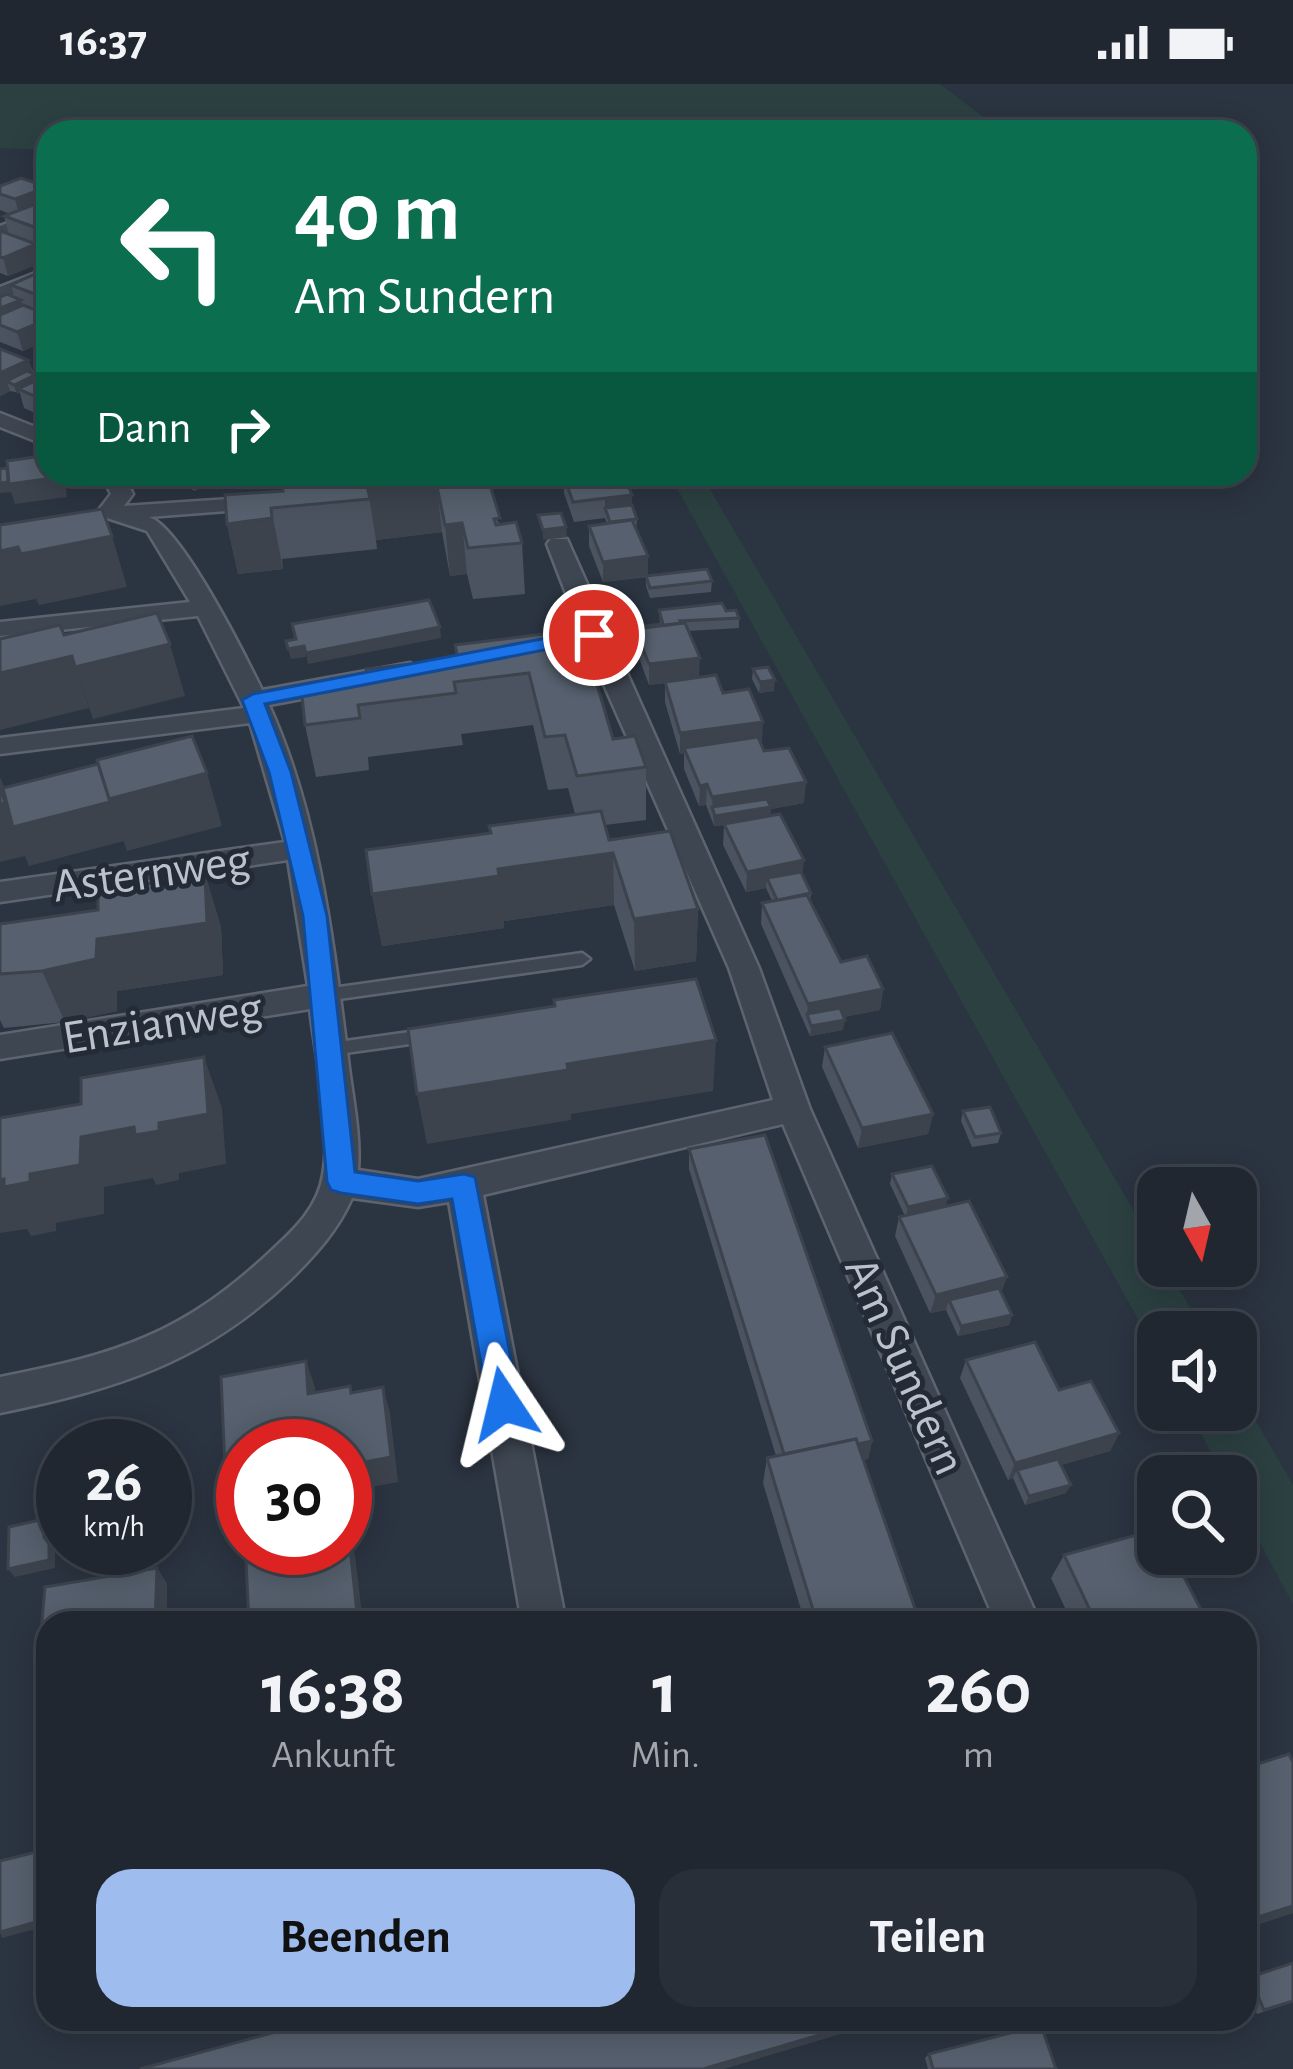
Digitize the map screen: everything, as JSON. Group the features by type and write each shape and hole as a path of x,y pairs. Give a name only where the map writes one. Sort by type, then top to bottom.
{"street":[{"path":"0,232 36,218"},
{"path":"0,294 36,279"},
{"path":"0,419 36,435"},
{"path":"112,492 169,511 284,499"},
{"path":"0,1395 87,1378 197,1336 234,1310 286,1260 329,1210 341,1182 325,995 301,849 256,707 207,608 155,526 112,492"},
{"name":"Am Sundern","path":"559,544 594,635 744,968 793,1109 1013,1611"},
{"path":"0,629 207,608"},
{"path":"491,655 594,635"},
{"path":"0,746 256,707 426,668"},
{"name":"Asternweg","path":"0,892 301,849"},
{"name":"Enzianweg","path":"0,1047 325,995"},
{"path":"341,1182 418,1192 464,1186 793,1109"},
{"path":"464,1186 542,1611"}],"lane":[{"path":"325,995 582,959"},
{"path":"331,1049 443,1034"}],"green space":[{"path":"0,84 940,84 987,120 36,120 36,150 0,148"},
{"path":"676,486 708,486 1137,1216 1137,1287 1178,1287 1192,1311 1137,1311 1137,1317"},
{"path":"1257,1423 1293,1485 1293,1604 1257,1538 1257,1455 1213,1455 1199,1431 1257,1431"}],"building":[{"path":"21,178 36,183 36,191 15,199 0,194 0,186"},
{"path":"36,204 36,228 4,216"},
{"path":"0,231 36,244 0,257"},
{"path":"36,274 36,294 11,285"},
{"path":"7,294 21,300 0,308 0,297"},
{"path":"23,305 36,310 36,324 17,332 0,325 0,315"},
{"path":"0,349 28,360 0,373"},
{"path":"27,371 35,375 14,385 7,381"},
{"path":"36,381 36,397 18,389"},
{"path":"36,457 36,480 9,484 7,461"},
{"path":"7,468 8,482 0,483 0,469"},
{"path":"283,486 402,486 368,490 370,499 271,508 272,518 227,524 225,495 283,491"},
{"path":"437,486 490,486 500,518 494,519 496,525 516,522 522,543 468,548 462,523 445,525"},
{"path":"567,486 628,486 632,495 573,502"},
{"path":"632,505 637,519 610,522 605,508"},
{"path":"102,509 112,536 21,554 18,547 0,551 0,525"},
{"path":"561,513 566,527 543,530 538,515"},
{"path":"632,520 648,556 603,562 589,526"},
{"path":"707,569 712,581 650,588 646,576"},
{"path":"429,600 440,627 306,653 304,646 288,649 286,641 296,639 292,624"},
{"path":"722,603 726,611 736,610 739,618 680,621 636,629 663,624 659,610"},
{"path":"157,613 170,644 75,667 72,656 0,673 0,639 60,625 64,635"},
{"path":"685,623 700,658 649,664 635,629"},
{"path":"552,633 562,665 568,664 571,674 593,671 613,739 635,736 646,767 577,776 565,735 545,737 529,673 454,682 456,693 358,705 360,718 305,725 301,687 368,680 366,669 458,659 455,645"},
{"path":"768,667 775,680 760,682 753,669"},
{"path":"716,675 723,693 749,689 763,722 680,733 665,682"},
{"path":"192,736 207,773 109,799 97,760"},
{"path":"758,737 764,751 789,748 806,782 712,797 707,784 700,786 684,748"},
{"path":"98,764 110,802 13,827 3,788"},
{"path":"767,799 771,807 715,816 712,807"},
{"path":"601,811 609,840 670,831 698,909 634,919 613,853 372,894 366,850 491,833 489,826"},
{"path":"780,814 804,860 747,872 724,824"},
{"path":"801,872 811,893 764,903 777,900 767,878"},
{"path":"205,875 207,923 97,939 96,959 0,974 0,924 98,910 98,891"},
{"path":"807,895 841,962 867,956 883,989 808,1004 762,903"},
{"path":"696,979 716,1040 417,1094 408,1029"},
{"path":"840,1008 845,1020 811,1026 807,1014"},
{"path":"892,1033 933,1114 862,1128 825,1047"},
{"path":"204,1057 208,1114 159,1123 159,1131 135,1135 134,1127 81,1137 80,1165 30,1174 30,1182 4,1187 0,1118 81,1104 81,1078"},
{"path":"990,1107 1001,1133 975,1137 963,1111"},
{"path":"765,1135 872,1441 858,1444 856,1439 784,1454 689,1149"},
{"path":"932,1166 948,1198 908,1207 892,1174"},
{"path":"969,1201 1007,1277 936,1295 899,1217"},
{"path":"999,1288 1012,1315 961,1326 949,1300"},
{"path":"1035,1342 1059,1390 1091,1381 1119,1433 1015,1463 966,1360"},
{"path":"306,1361 308,1394 350,1386 351,1393 383,1387 391,1457 372,1461 372,1419 223,1419 221,1377"},
{"path":"856,1439 916,1611 813,1611 767,1458"},
{"path":"1058,1459 1071,1485 1029,1496 1017,1470"},
{"path":"36,1521 36,1563 8,1569 9,1527"},
{"path":"1137,1535 1137,1575 1183,1575 1202,1611 1090,1611 1064,1555"},
{"path":"116,1575 157,1575 155,1611 43,1611 45,1587"},
{"path":"247,1575 353,1575 357,1611 248,1611"},
{"path":"1289,1754 1293,1762 1293,1906 1257,1917 1257,1764"},
{"path":"36,1852 36,1922 0,1932 0,1861"},
{"path":"1293,1963 1293,2001 1264,2010 1257,1994 1257,1975"},
{"path":"279,2031 833,2031 703,2069 140,2069"},
{"path":"1018,2031 1043,2031 1056,2069 933,2069 929,2054"}],"route":[{"path":"504,1404 464,1186 418,1192 341,1182 315,916 280,772 253,700 594,635"}]}
